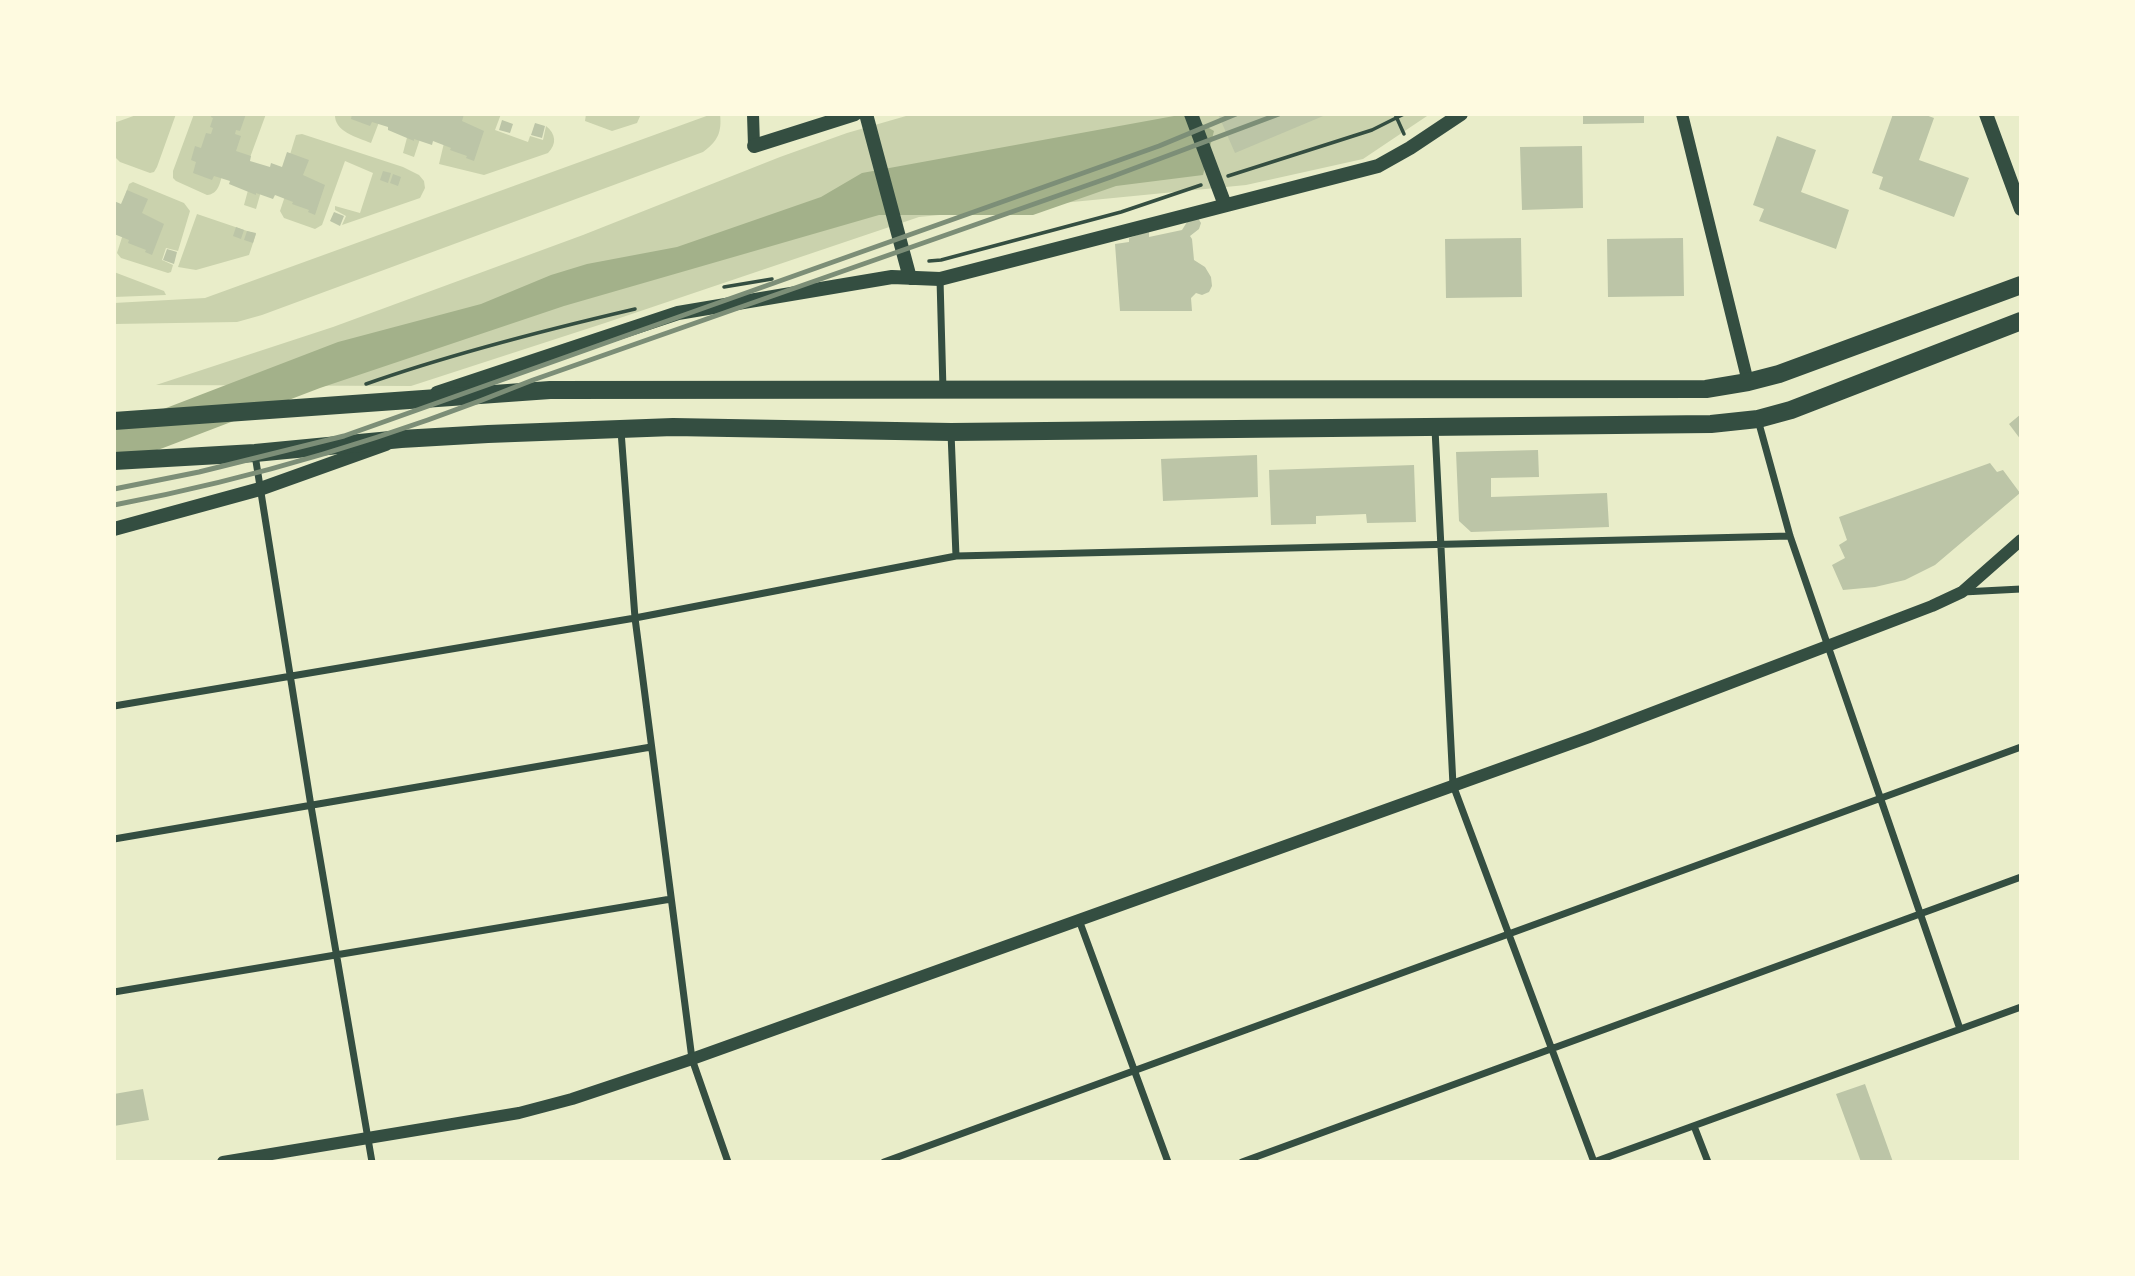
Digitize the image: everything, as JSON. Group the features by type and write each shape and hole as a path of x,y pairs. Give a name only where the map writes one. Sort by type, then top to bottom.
{"main road":[{"path":"754,146 855,114"},
{"path":"866,114 909,272"},
{"path":"1191,114 1223,198"},
{"path":"419,400 678,313 909,272 940,279 1223,198 1378,166 1461,114"},
{"path":"1986,114 2021,209"},
{"path":"114,421 550,390 1706,388 1779,374 2021,285"},
{"path":"114,461 255,453 401,439 673,427 951,432 1711,424 1758,419 1791,410 2021,321"},
{"path":"114,529 260,489 401,439"}],"street":[{"path":"753,114 754,146"},
{"path":"1682,114 1748,382"},
{"path":"940,279 943,390"},
{"path":"1758,419 1790,536 1960,1029"},
{"path":"1435,428 1443,544 1453,785 1594,1162 2021,1007"},
{"path":"621,429 635,618 692,1059 729,1162"},
{"path":"951,432 956,556"},
{"path":"255,453 311,806 372,1162"},
{"path":"114,706 635,618 956,556 1790,536"},
{"path":"223,1162 519,1113 572,1099 692,1059 1589,737 1932,606 1962,592 2021,540"},
{"path":"1962,592 2021,589"},
{"path":"114,839 651,747"},
{"path":"884,1162 2021,747"},
{"path":"1242,1162 2021,877"},
{"path":"114,992 671,899"},
{"path":"1079,920 1168,1162"},
{"path":"1694,1126 1708,1162"}],"path":[{"path":"1395,114 1410,148"}],"shaded area":[{"path":"139,114 176,114 157,167 150,173 120,162 114,156 114,123"},
{"path":"194,114 266,114 248,163 284,174 296,135 302,134 403,167 419,175 425,188 420,198 342,225 346,216 335,210 335,206 360,213 373,173 345,161 322,225 315,229 284,218 280,211 285,196 262,188 256,209 244,205 250,183 223,172 217,190 207,195 173,178 173,171"},
{"path":"335,114 422,114 439,120 441,114 501,114 495,130 528,142 530,136 543,140 546,126 552,132 554,143 548,153 484,175 439,164 444,143 421,136 414,157 403,153 409,130 381,117 371,143 342,130"},
{"path":"586,114 641,114 637,123 612,131 585,121"},
{"path":"712,114 720,114 719,131 712,144 703,152 262,315 237,322 114,324 114,303 205,298"},
{"path":"913,114 1430,114 1363,159 1246,185 919,217 411,386 156,385 333,327 583,235 780,157 847,133"},
{"path":"1185,114 1214,131 1203,175 1116,186 1033,215 879,215 564,306 320,388 114,465 114,428 338,342 481,304 551,275 587,264 677,247 821,197 862,173"},
{"path":"133,182 184,203 190,211 178,251 166,248 162,260 173,265 171,272 121,258 117,253 125,228 114,223 114,209 120,211 129,184"},
{"path":"197,214 256,234 249,255 196,270 178,267"},
{"path":"114,272 164,291 166,295 114,297"}],"building":[{"path":"212,114 246,114 240,131 236,130 235,134 241,136 236,151 251,156 250,161 270,167 271,163 282,167 287,152 309,160 303,175 325,185 315,215 275,195 273,199 256,195 229,184 230,181 214,176 212,180 193,173 196,162 191,160 195,146 201,148 206,133 211,134"},
{"path":"352,114 464,114 462,121 484,131 474,161 433,141 432,145 414,141 388,130 388,127 372,122 370,126 351,119"},
{"path":"1218,114 1328,114 1235,153"},
{"path":"1583,114 1644,114 1644,123 1583,124"},
{"path":"1893,114 1923,114 1934,118 1919,160 1969,178 1954,217 1879,189 1883,177 1872,173"},
{"path":"502,120 513,124 510,133 499,130"},
{"path":"535,123 545,126 542,138 531,135"},
{"path":"1777,136 1816,150 1801,192 1849,210 1836,249 1759,221 1764,209 1753,205"},
{"path":"1582,146 1583,208 1522,210 1520,147"},
{"path":"383,171 391,173 388,183 380,180"},
{"path":"393,174 401,177 398,186 390,183"},
{"path":"127,190 148,199 142,213 164,224 152,255 114,234 114,201 121,204"},
{"path":"334,212 344,216 340,226 330,221"},
{"path":"1198,218 1201,223 1199,229 1190,236 1194,260 1205,267 1211,277 1212,286 1209,292 1202,295 1196,293 1191,298 1192,311 1120,311 1115,244 1129,242 1129,238 1149,231 1149,237 1182,230 1187,222"},
{"path":"236,227 244,230 241,239 233,236"},
{"path":"247,231 256,233 253,243 244,240"},
{"path":"1521,238 1522,297 1446,298 1445,239"},
{"path":"1683,238 1684,296 1608,297 1607,239"},
{"path":"167,249 177,252 174,264 163,260"},
{"path":"2021,414 2021,440 2009,424"},
{"path":"1538,450 1539,477 1491,478 1491,497 1607,493 1609,527 1471,532 1459,521 1456,452"},
{"path":"1257,455 1258,497 1163,501 1161,459"},
{"path":"1990,463 1997,472 2003,470 2020,493 1935,565 1905,580 1875,587 1843,590 1832,565 1845,558 1839,545 1847,540 1839,517"},
{"path":"1414,465 1416,522 1367,523 1366,514 1316,516 1316,524 1271,525 1269,470"},
{"path":"1865,1084 1893,1162 1861,1162 1836,1094"},
{"path":"143,1089 149,1120 114,1126 114,1094"}],"railway":[{"path":"114,489 199,472 344,436 1159,146 1236,114"},
{"path":"114,505 221,482 379,437 533,380 1111,177 1279,114"}]}
